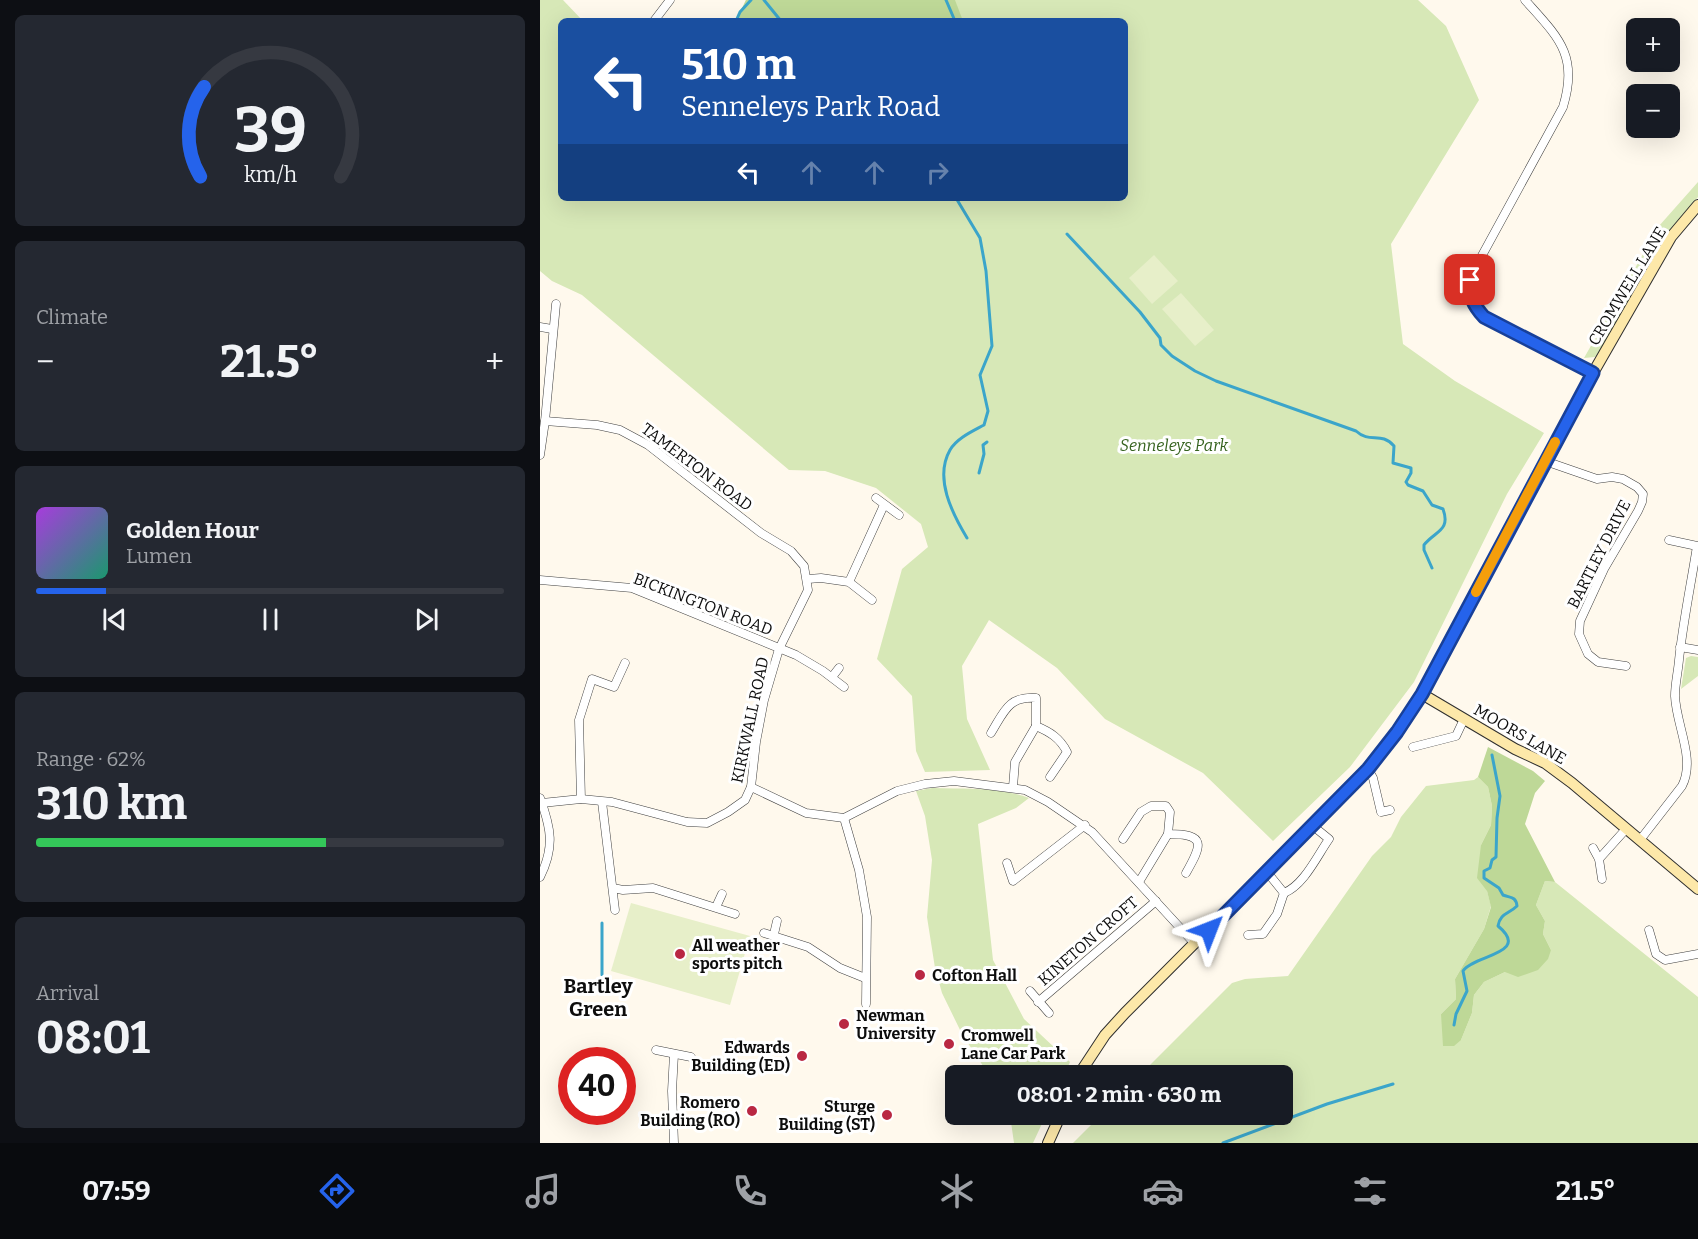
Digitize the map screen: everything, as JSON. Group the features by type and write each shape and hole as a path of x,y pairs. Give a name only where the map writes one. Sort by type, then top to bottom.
{"street":[{"path":"656,18 670,0"},
{"path":"1525,0 1558,38 1565,52 1569,67 1568,91 1563,107 1473,272 1469,287 1474,305 1484,317 1593,373"},
{"name":"CROMWELL LANE","path":"1085,1065 1105,1035 1368,769 1397,732 1422,694 1593,373 1671,237 1698,205"},
{"path":"540,455 556,304"},
{"path":"540,327 552,329"},
{"name":"TAMERTON ROAD","path":"545,421 597,425 620,430 637,438 762,533 791,551 804,566 808,579"},
{"name":"BARTLEY DRIVE","path":"1545,462 1597,479 1612,477 1623,479 1637,487 1643,494 1638,511 1604,568 1580,621 1579,634 1588,654 1598,662 1626,666"},
{"path":"876,498 899,515"},
{"path":"849,582 884,505"},
{"path":"1640,840 1687,777 1687,758 1676,712 1675,693 1680,647 1697,546 1669,540"},
{"path":"808,579 821,578 849,582 872,600"},
{"name":"BICKINGTON ROAD","path":"540,580 632,588 779,649 808,590 808,579"},
{"path":"1680,647 1698,650"},
{"path":"779,649 796,655 832,676 844,687"},
{"name":"KIRKWALL ROAD","path":"541,801 581,799 612,802 687,822 707,823 728,812 745,800 751,787 764,700 779,649"},
{"path":"581,799 579,720 592,679 614,687 626,663"},
{"path":"832,676 839,668"},
{"name":"MOORS LANE","path":"1422,694 1515,749 1545,763 1698,889"},
{"path":"991,733 1006,708 1015,700 1026,697 1036,698 1036,726 1015,762 1013,788"},
{"path":"1413,747 1456,736 1464,719"},
{"path":"1036,726 1061,741 1067,752 1050,777"},
{"path":"1368,769 1373,778 1381,812 1390,810"},
{"path":"751,787 806,813 844,818 897,791 925,784 954,781 1013,788 1033,794 1085,825 1195,944"},
{"path":"540,877 549,854 550,832 548,817 541,801"},
{"path":"602,802 615,910"},
{"path":"1123,839 1141,812 1151,806 1166,806 1170,812 1168,834 1139,882"},
{"path":"844,818 859,870 867,917 866,1004"},
{"path":"1007,863 1013,881 1085,825"},
{"path":"1248,935 1263,934 1277,914 1284,893 1291,890 1302,877 1329,839 1313,826"},
{"path":"1599,859 1626,829"},
{"path":"1168,834 1186,834 1194,838 1198,845 1198,851 1186,873"},
{"path":"1593,848 1599,859 1602,879"},
{"path":"1267,872 1284,893"},
{"path":"613,888 623,890 653,888 735,914"},
{"path":"716,907 722,894"},
{"name":"KINETON CROFT","path":"1038,1002 1156,901"},
{"path":"774,934 777,921"},
{"path":"1648,930 1656,954 1665,960 1698,954"},
{"path":"764,933 774,934 808,947 840,968 865,978"},
{"name":"KINETON CROFT","path":"1030,991 1049,1013"},
{"path":"656,1050 691,1057"},
{"path":"674,1054 672,1091 674,1143"},
{"path":"1048,1143 1056,1125"},
{"path":"1054,1129 1057,1143"}],"green space":[{"name":"Senneleys Park","path":"540,0 563,0 580,18 558,18 558,201 1128,201 1128,18 737,18 746,0 1418,0 1446,26 1479,100 1391,244 1403,344 1455,381 1544,433 1507,494 1414,682 1350,767 1273,841 1203,773 1105,719 1057,668 989,620 962,666 967,719 990,770 925,772 916,751 912,696 877,659 902,569 928,547 921,524 876,488 825,471 789,470 582,295 552,281 540,271"},
{"path":"746,0 955,0 962,18 737,18"},
{"path":"1698,182 1698,197 1669,232 1602,348 1595,357 1584,358 1659,226"},
{"path":"1154,255 1178,281 1152,304 1129,278"},
{"path":"1181,293 1214,330 1195,346 1162,309"},
{"path":"1698,657 1698,676 1681,689 1686,658"},
{"path":"1488,747 1533,771 1545,781 1535,793 1525,824 1555,882 1545,881 1536,905 1545,921 1543,934 1551,950 1548,959 1538,970 1518,977 1505,972 1484,982 1474,995 1472,1013 1461,1040 1454,1046 1443,1046 1441,1014 1456,999 1455,979 1484,929 1491,907 1487,891 1477,878 1481,845 1491,825 1492,806 1488,787 1478,777"},
{"path":"1478,777 1488,787 1492,806 1491,825 1481,845 1491,906 1484,929 1455,979 1456,999 1441,1014 1461,1040 1472,1013 1474,995 1484,982 1551,950 1543,934 1545,921 1536,905 1545,881 1555,882 1698,997 1698,1143 1073,1143 1091,1125 1293,1125 1293,1065 1150,1065 1232,983 1245,979 1288,976 1372,856 1391,837 1401,817 1426,786 1474,780"},
{"path":"932,788 994,790 1029,798 1016,808 978,824 993,960 1024,1019 1070,1062 1069,1065 982,1065 962,1034 942,993 935,968 927,917 932,860 925,816 916,791"},
{"name":"All weather sports pitch","path":"631,903 750,936 730,1005 611,971"},
{"path":"1011,1125 1041,1125 1033,1143 1014,1143"}],"waterway":[{"path":"737,18 751,0"},
{"path":"764,0 779,18"},
{"path":"946,0 954,18"},
{"path":"958,201 980,238 986,271 992,346 980,375 988,411 984,425 966,435 953,446 944,472 944,484 951,507 967,538"},
{"path":"1067,234 1140,312 1160,338 1161,345 1172,356 1195,371 1216,381 1356,431 1366,437 1385,439 1394,446 1393,463 1411,468 1406,482 1408,485 1423,491 1432,505 1443,509 1445,522 1441,530 1424,545 1432,568"},
{"path":"979,473 984,454 983,445 987,442"},
{"path":"1454,1025 1456,1014 1467,991 1463,971 1477,961 1505,948 1508,943 1507,935 1498,926 1499,922 1503,916 1517,906 1514,899 1503,895 1499,888 1484,878 1484,871 1490,868 1492,860 1496,857 1500,796 1492,755"},
{"path":"602,923 602,975"},
{"path":"1223,1143 1327,1104 1393,1084"}],"slow traffic":[{"path":"1476,592 1555,442"}],"place":[{"name":"All weather sports pitch","path":"680,954"},
{"name":"Cofton Hall","path":"920,975"},
{"name":"Newman University","path":"844,1024"},
{"name":"Cromwell Lane Car Park","path":"949,1044"},
{"name":"Edwards Building (ED)","path":"802,1056"},
{"name":"Romero Building (RO)","path":"752,1111"},
{"name":"Sturge Building (ST)","path":"887,1115"}],"district":[{"name":"Bartley Green","path":"598,998"}],"route":[{"path":"1209,930 1368,769 1397,732 1422,694 1593,373 1484,317 1474,305 1469,287 1470,280"}]}
